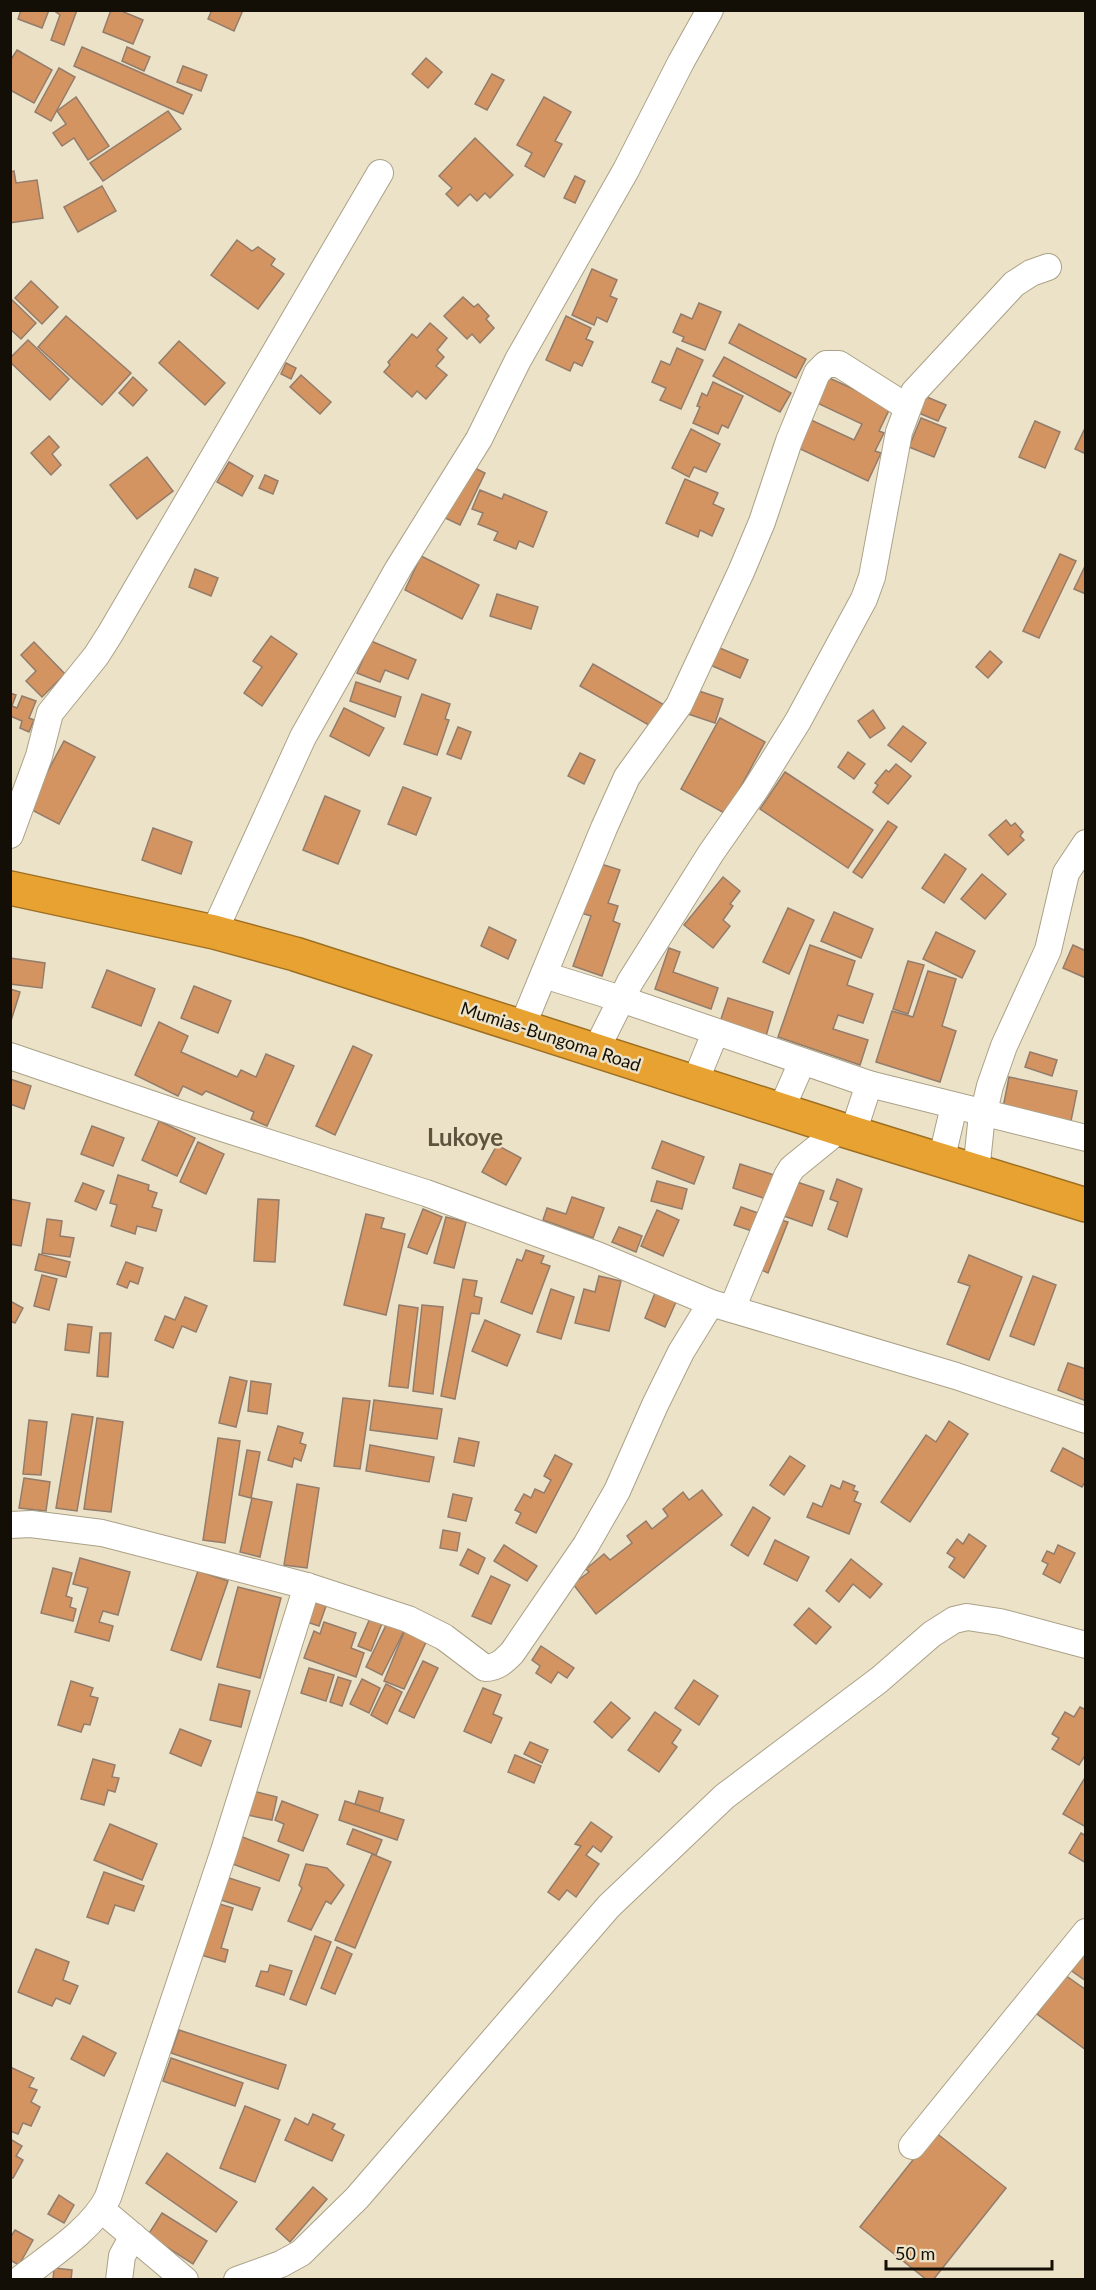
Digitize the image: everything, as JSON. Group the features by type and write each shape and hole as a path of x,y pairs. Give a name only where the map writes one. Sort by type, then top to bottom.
{"highway":[{"name":"Mumias-Bungoma Road","path":"10,888 214,932 295,954 1086,1206"}],"street":[{"path":"214,932 303,737 398,569 478,439 518,360 626,170 710,10"},
{"path":"10,835 39,756 47,720 54,706 96,656 110,634 380,172"},
{"path":"596,1050 621,999 711,853 755,790 798,721 864,599 872,578 896,443 914,392 1014,284 1031,273 1048,267"},
{"path":"522,1027 627,777 676,711 741,572 762,522 789,441 817,373 826,364 839,364 907,407"},
{"path":"976,1172 990,1086 1004,1046 1048,950 1066,873 1086,843"},
{"path":"544,975 869,1084 1086,1138"},
{"path":"695,1082 715,1033"},
{"path":"10,1056 219,1127 426,1193 597,1255 722,1306 956,1376 1086,1420"},
{"path":"782,1110 802,1062"},
{"path":"10,1524 31,1524 102,1533 307,1586 408,1618 444,1637 485,1668 492,1668 504,1662 586,1545 617,1491 681,1352 722,1306 792,1168 846,1131 869,1084"},
{"path":"941,1161 954,1106"},
{"path":"19,2280 102,2210 115,2180 224,1851 307,1586"},
{"path":"237,2280 280,2264 301,2253 357,2198 609,1906 724,1796 879,1680 932,1634 954,1620 967,1617 1000,1622 1086,1645"},
{"path":"912,2146 1086,1932"},
{"path":"102,2210 182,2278"},
{"path":"119,2280 122,2256 133,2236"}],"building":[{"path":"21,10 49,10 42,28 18,19"},
{"path":"53,10 77,10 64,45 51,40 60,15"},
{"path":"111,10 119,10 143,20 133,44 103,32"},
{"path":"212,10 243,10 234,31 208,19"},
{"path":"82,47 192,95 183,114 74,66"},
{"path":"127,47 150,57 144,71 122,61"},
{"path":"17,50 52,70 34,103 10,90 10,61"},
{"path":"426,58 442,72 428,88 412,74"},
{"path":"183,66 207,75 201,91 177,82"},
{"path":"59,68 75,77 51,121 35,112"},
{"path":"492,74 504,80 487,110 475,104"},
{"path":"76,97 109,146 88,160 74,138 62,146 53,133 66,124 57,111"},
{"path":"544,97 571,112 555,141 562,144 544,177 525,166 532,153 517,145"},
{"path":"168,111 181,129 103,181 90,163"},
{"path":"475,138 513,175 490,198 485,193 477,201 470,194 458,206 446,194 452,188 439,176"},
{"path":"14,171 16,183 37,180 43,218 10,223 10,172"},
{"path":"575,176 585,181 575,203 564,198"},
{"path":"102,186 116,211 78,232 64,207"},
{"path":"237,240 252,251 258,247 275,259 271,265 284,274 258,309 211,275"},
{"path":"592,269 617,280 610,296 617,299 607,322 597,317 594,325 572,315"},
{"path":"31,281 58,307 42,324 15,298"},
{"path":"463,297 474,307 478,304 489,316 486,319 494,328 480,343 472,334 467,339 444,316"},
{"path":"11,299 36,323 21,339 10,329"},
{"path":"699,303 721,312 705,350 682,341 684,337 673,332 681,314 692,319"},
{"path":"66,316 131,373 102,405 38,347"},
{"path":"566,316 591,328 586,339 593,342 582,366 574,362 570,371 546,360"},
{"path":"430,323 447,338 437,350 444,357 436,366 447,375 426,399 417,391 412,397 384,372 390,365 388,362 412,334 417,338"},
{"path":"739,324 806,359 796,378 729,343"},
{"path":"28,340 69,379 50,400 10,362 10,358"},
{"path":"179,341 225,383 205,405 159,363"},
{"path":"677,348 703,360 681,409 660,400 666,388 652,382 661,361 670,365"},
{"path":"724,357 791,393 780,412 713,376"},
{"path":"286,363 296,368 291,379 281,374"},
{"path":"301,375 331,402 320,414 290,387"},
{"path":"133,377 147,390 133,406 119,393"},
{"path":"827,377 891,406 879,431 884,433 875,451 881,453 868,481 796,447 809,419 854,440 862,424 815,402"},
{"path":"713,382 743,396 728,428 722,425 718,434 693,423 700,407 697,406 702,393 707,396"},
{"path":"922,395 946,405 938,421 914,411"},
{"path":"921,418 946,428 934,457 909,447"},
{"path":"1035,421 1060,432 1045,468 1019,457"},
{"path":"1086,426 1086,454 1075,449"},
{"path":"691,429 720,444 706,472 694,467 689,477 672,468"},
{"path":"49,436 59,447 52,454 61,465 51,475 31,453"},
{"path":"147,457 173,491 137,519 110,485"},
{"path":"229,462 253,476 242,496 217,482"},
{"path":"469,465 485,473 460,525 443,517"},
{"path":"265,475 278,481 273,494 259,488"},
{"path":"685,479 718,493 713,504 724,509 712,536 700,530 698,537 666,523"},
{"path":"480,490 502,499 504,494 547,512 533,547 519,541 516,549 494,540 498,532 478,524 483,513 472,509"},
{"path":"1060,554 1076,561 1039,638 1023,631"},
{"path":"421,556 479,585 462,619 405,590"},
{"path":"1086,564 1086,594 1074,589"},
{"path":"195,569 218,578 211,596 189,587"},
{"path":"497,594 538,607 531,629 490,616"},
{"path":"271,636 297,654 262,706 244,693 262,667 253,661"},
{"path":"371,641 416,660 408,679 385,670 380,682 357,673"},
{"path":"34,642 65,674 42,697 26,681 36,671 21,655"},
{"path":"715,646 748,660 740,678 708,664"},
{"path":"990,651 1002,662 988,678 976,667"},
{"path":"593,664 666,706 654,728 580,686"},
{"path":"356,682 401,697 395,717 350,701"},
{"path":"693,689 723,699 715,723 685,713"},
{"path":"10,693 16,695 12,706 17,708 22,696 36,701 29,718 34,720 29,732 20,728 22,721 10,716"},
{"path":"422,694 450,704 445,719 449,720 437,755 404,744"},
{"path":"344,708 384,728 369,756 330,736"},
{"path":"873,710 885,728 870,738 858,721"},
{"path":"720,718 765,742 726,814 681,789"},
{"path":"903,726 926,743 911,762 888,745"},
{"path":"458,727 471,732 461,759 447,754"},
{"path":"64,741 95,757 59,824 28,808"},
{"path":"848,752 865,764 854,779 838,767"},
{"path":"580,753 595,760 584,784 568,776"},
{"path":"896,764 911,776 888,804 873,792 878,785 875,783 886,770 889,772"},
{"path":"785,772 873,830 848,868 760,809"},
{"path":"403,787 431,798 416,835 388,824"},
{"path":"325,796 360,811 338,864 303,850"},
{"path":"1006,820 1011,826 1015,823 1023,832 1020,836 1024,840 1008,855 989,835"},
{"path":"888,821 897,827 862,878 853,872"},
{"path":"153,828 192,842 181,874 142,860"},
{"path":"945,854 966,869 944,903 922,888"},
{"path":"601,864 620,870 608,903 618,906 613,921 620,924 602,976 573,966 591,916 578,912 583,897 589,899"},
{"path":"982,874 1006,894 985,919 961,899"},
{"path":"723,877 740,891 730,904 733,906 723,920 730,926 713,948 684,925"},
{"path":"788,908 814,920 789,974 763,962"},
{"path":"834,912 873,929 861,958 821,941"},
{"path":"489,927 516,940 508,959 481,946"},
{"path":"936,932 975,951 962,978 923,959"},
{"path":"810,945 855,961 847,985 873,994 863,1023 838,1015 833,1029 868,1040 860,1065 778,1037"},
{"path":"1073,945 1086,951 1086,978 1063,968"},
{"path":"669,948 680,952 673,972 718,988 711,1009 655,989"},
{"path":"10,958 45,963 42,988 10,984"},
{"path":"908,961 924,965 908,1014 893,1009"},
{"path":"107,970 155,989 141,1026 92,1007"},
{"path":"928,971 956,979 942,1026 956,1031 940,1082 876,1062 892,1011 913,1017"},
{"path":"194,986 231,1001 218,1033 181,1018"},
{"path":"10,989 20,992 10,1024"},
{"path":"728,998 773,1012 766,1036 720,1022"},
{"path":"159,1022 188,1036 181,1052 237,1077 241,1070 256,1077 266,1054 294,1066 267,1126 251,1119 254,1112 206,1091 202,1095 183,1086 178,1096 135,1075"},
{"path":"353,1046 372,1055 335,1135 316,1126"},
{"path":"1030,1052 1057,1060 1052,1076 1025,1067"},
{"path":"1009,1077 1077,1091 1070,1126 1002,1113"},
{"path":"10,1079 31,1086 24,1109 10,1104"},
{"path":"159,1121 195,1138 177,1176 142,1160"},
{"path":"92,1126 124,1138 113,1166 81,1154"},
{"path":"662,1141 704,1157 694,1184 652,1168"},
{"path":"198,1142 224,1154 206,1194 180,1182"},
{"path":"497,1145 521,1158 506,1185 482,1172"},
{"path":"740,1164 774,1175 766,1199 733,1188"},
{"path":"118,1175 149,1185 148,1190 157,1193 152,1207 162,1210 156,1231 137,1226 135,1234 111,1226 117,1205 110,1203"},
{"path":"837,1179 862,1189 847,1237 828,1229 838,1202 830,1199"},
{"path":"657,1181 687,1189 682,1209 651,1201"},
{"path":"794,1181 824,1191 812,1226 781,1215"},
{"path":"83,1183 104,1191 96,1210 75,1201"},
{"path":"572,1197 604,1208 593,1238 543,1220 547,1208 566,1214"},
{"path":"10,1199 30,1203 21,1246 10,1244"},
{"path":"258,1199 279,1200 275,1262 254,1261"},
{"path":"741,1207 758,1213 752,1231 734,1225"},
{"path":"423,1209 442,1217 427,1254 408,1247"},
{"path":"657,1210 679,1220 663,1256 641,1246"},
{"path":"366,1214 384,1218 381,1228 405,1234 386,1315 344,1305"},
{"path":"446,1217 466,1222 454,1268 434,1263"},
{"path":"774,1218 788,1222 768,1273 755,1267"},
{"path":"47,1219 62,1221 60,1236 74,1238 70,1257 42,1253"},
{"path":"619,1227 642,1236 636,1252 612,1242"},
{"path":"526,1250 544,1256 541,1263 550,1266 532,1314 501,1302 517,1259 522,1261"},
{"path":"39,1254 70,1262 66,1277 35,1270"},
{"path":"969,1255 1022,1277 989,1360 947,1344 970,1286 958,1282"},
{"path":"126,1262 143,1268 138,1284 130,1281 127,1288 117,1284"},
{"path":"42,1275 57,1279 49,1310 34,1306"},
{"path":"599,1276 621,1281 609,1331 575,1323 584,1289 595,1292"},
{"path":"1033,1276 1056,1285 1034,1345 1010,1336"},
{"path":"463,1279 477,1281 474,1296 482,1298 479,1314 471,1313 455,1399 441,1396"},
{"path":"551,1289 574,1297 561,1339 537,1332"},
{"path":"655,1293 676,1302 665,1327 645,1318"},
{"path":"185,1297 207,1306 196,1332 182,1326 173,1348 155,1340 165,1316 175,1320"},
{"path":"10,1301 23,1308 15,1323 10,1321"},
{"path":"399,1305 418,1308 408,1388 389,1386"},
{"path":"422,1305 443,1307 433,1394 413,1391"},
{"path":"485,1320 520,1335 507,1366 472,1351"},
{"path":"68,1324 92,1327 89,1353 65,1350"},
{"path":"100,1333 111,1333 108,1377 97,1376"},
{"path":"1068,1363 1086,1369 1086,1401 1058,1390"},
{"path":"230,1377 247,1381 236,1427 219,1423"},
{"path":"251,1381 271,1384 267,1414 248,1411"},
{"path":"343,1398 370,1401 360,1469 334,1466"},
{"path":"374,1400 442,1409 437,1439 370,1430"},
{"path":"72,1414 93,1417 77,1511 56,1508"},
{"path":"97,1418 123,1422 111,1512 84,1509"},
{"path":"29,1420 47,1422 41,1475 23,1474"},
{"path":"949,1421 968,1434 910,1522 881,1502 926,1435 936,1442"},
{"path":"278,1426 303,1433 300,1443 306,1445 301,1461 294,1458 292,1467 268,1460"},
{"path":"218,1438 240,1441 225,1543 203,1540"},
{"path":"459,1438 479,1442 474,1466 454,1462"},
{"path":"370,1445 434,1457 429,1482 366,1471"},
{"path":"1063,1448 1086,1460 1086,1480 1082,1487 1051,1471"},
{"path":"247,1450 260,1452 251,1498 239,1495"},
{"path":"555,1455 572,1464 536,1533 516,1523 521,1513 515,1510 524,1494 531,1498 535,1489 544,1493 551,1480 544,1476"},
{"path":"790,1456 805,1466 784,1495 770,1485"},
{"path":"24,1478 50,1482 46,1511 19,1508"},
{"path":"843,1481 855,1486 853,1490 858,1492 854,1501 861,1504 849,1534 807,1517 813,1503 822,1507 831,1485 840,1489"},
{"path":"297,1484 319,1488 307,1568 284,1565"},
{"path":"702,1490 722,1515 596,1614 573,1584 589,1572 586,1569 604,1554 610,1560 632,1543 627,1536 646,1521 652,1529 668,1516 663,1509 683,1492 689,1500"},
{"path":"453,1494 472,1498 466,1521 448,1517"},
{"path":"252,1498 272,1502 260,1557 240,1552"},
{"path":"753,1507 770,1518 748,1556 731,1545"},
{"path":"443,1530 460,1533 457,1551 440,1548"},
{"path":"969,1534 986,1546 964,1578 949,1567 955,1558 947,1553 957,1539 963,1544"},
{"path":"775,1540 809,1557 797,1581 764,1564"},
{"path":"504,1545 537,1566 527,1581 494,1561"},
{"path":"1058,1545 1075,1553 1060,1583 1043,1574 1048,1564 1042,1561 1047,1551 1054,1554"},
{"path":"468,1549 485,1558 478,1574 460,1565"},
{"path":"80,1558 130,1572 118,1615 103,1611 99,1622 113,1626 109,1641 75,1632 88,1588 73,1584"},
{"path":"851,1559 882,1584 870,1598 853,1584 839,1602 826,1591"},
{"path":"53,1568 72,1573 66,1596 72,1598 70,1607 76,1609 73,1621 41,1613"},
{"path":"198,1571 228,1581 201,1660 171,1650"},
{"path":"491,1576 510,1585 491,1624 472,1616"},
{"path":"238,1587 281,1598 260,1678 217,1667"},
{"path":"314,1602 326,1606 319,1626 307,1622"},
{"path":"809,1608 831,1627 816,1644 794,1625"},
{"path":"371,1616 383,1621 371,1651 358,1646"},
{"path":"388,1621 405,1629 382,1675 366,1667"},
{"path":"324,1622 356,1633 351,1648 364,1653 356,1677 304,1658 314,1631 320,1634"},
{"path":"405,1630 427,1640 404,1689 384,1681"},
{"path":"541,1646 574,1668 567,1678 558,1672 551,1683 536,1673 540,1666 532,1660"},
{"path":"423,1661 438,1668 414,1718 399,1711"},
{"path":"309,1668 334,1675 326,1701 301,1693"},
{"path":"338,1677 351,1681 342,1706 330,1702"},
{"path":"362,1679 380,1688 369,1713 350,1704"},
{"path":"694,1680 718,1696 699,1725 675,1708"},
{"path":"71,1681 93,1688 90,1696 98,1698 90,1725 84,1724 81,1732 58,1725"},
{"path":"219,1684 250,1691 241,1727 210,1720"},
{"path":"386,1684 402,1692 387,1724 371,1715"},
{"path":"483,1688 501,1695 493,1714 502,1718 491,1743 464,1731"},
{"path":"611,1702 630,1718 612,1738 594,1722"},
{"path":"1080,1707 1086,1710 1086,1754 1079,1765 1052,1749 1059,1738 1052,1734 1065,1712 1074,1717"},
{"path":"655,1712 681,1730 672,1743 677,1747 659,1772 628,1750"},
{"path":"180,1729 211,1741 201,1766 170,1753"},
{"path":"530,1742 548,1750 542,1763 524,1754"},
{"path":"515,1755 541,1766 534,1783 508,1772"},
{"path":"93,1759 115,1765 112,1777 119,1778 115,1792 108,1790 104,1805 81,1799"},
{"path":"1086,1776 1086,1827 1063,1814"},
{"path":"253,1791 277,1797 272,1820 247,1815"},
{"path":"359,1791 383,1798 379,1812 355,1804"},
{"path":"282,1801 318,1815 303,1851 278,1841 284,1824 275,1820"},
{"path":"345,1801 404,1820 397,1840 339,1820"},
{"path":"591,1822 612,1837 601,1852 593,1846 586,1855 599,1864 576,1897 567,1890 559,1900 548,1892 581,1846 575,1844"},
{"path":"110,1824 157,1844 142,1880 94,1860"},
{"path":"353,1829 382,1840 376,1855 347,1844"},
{"path":"1081,1833 1086,1836 1086,1863 1069,1853"},
{"path":"240,1836 289,1855 279,1881 230,1863"},
{"path":"372,1854 391,1862 355,1948 335,1940"},
{"path":"306,1864 327,1868 344,1885 331,1904 326,1901 311,1930 288,1921 302,1888 299,1885"},
{"path":"104,1872 144,1886 134,1911 115,1905 108,1924 87,1917"},
{"path":"223,1876 260,1888 252,1910 215,1898"},
{"path":"216,1903 233,1908 221,1948 228,1950 225,1962 201,1955"},
{"path":"315,1936 331,1942 306,2005 290,1999"},
{"path":"1086,1946 1086,1981 1069,1969"},
{"path":"337,1947 352,1954 335,1994 321,1988"},
{"path":"36,1949 69,1962 63,1980 78,1986 70,2004 56,1998 52,2006 18,1992"},
{"path":"270,1965 292,1971 284,1995 256,1986 261,1971 268,1972"},
{"path":"1065,1975 1086,1990 1086,2050 1037,2014"},
{"path":"179,2030 286,2065 278,2089 171,2053"},
{"path":"83,2036 116,2053 104,2076 71,2059"},
{"path":"171,2058 243,2083 235,2106 163,2081"},
{"path":"10,2067 34,2078 29,2087 37,2090 31,2102 40,2107 31,2126 23,2123 18,2134 10,2131"},
{"path":"245,2106 280,2120 255,2182 220,2168"},
{"path":"313,2114 335,2124 332,2129 344,2135 332,2161 285,2140 295,2118 308,2125"},
{"path":"935,2132 1006,2188 933,2280 927,2280 860,2227"},
{"path":"10,2139 22,2146 16,2156 23,2160 13,2178 10,2177"},
{"path":"167,2153 237,2202 216,2232 146,2183"},
{"path":"313,2187 327,2199 290,2242 276,2229"},
{"path":"59,2195 74,2205 64,2223 48,2214"},
{"path":"162,2213 207,2241 193,2264 148,2235"},
{"path":"15,2230 33,2240 19,2265 10,2260 10,2238"},
{"path":"54,2268 72,2270 71,2280 53,2280"}],"district":[{"name":"Lukoye","path":"465,1136"}]}
